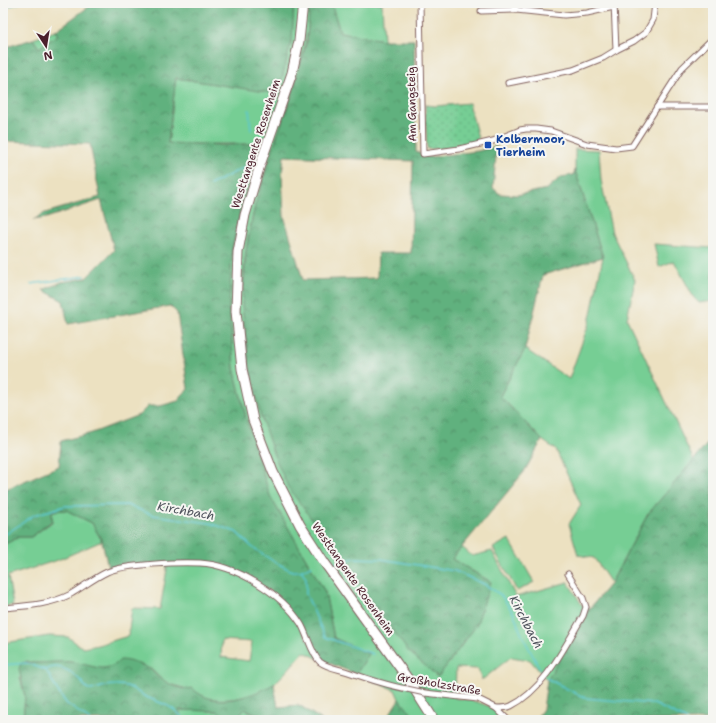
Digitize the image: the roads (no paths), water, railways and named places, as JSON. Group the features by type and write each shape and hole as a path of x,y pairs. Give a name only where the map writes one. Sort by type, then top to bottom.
{"highway":[{"name":"Westtangente Rosenheim","path":"303,3 299,41 292,73 260,165 245,215 238,252 236,310 242,369 253,420 273,472 300,524 324,562 408,679 434,720"}],"street":[{"name":"Am Gangsteig","path":"420,3 423,154 459,149 493,141 526,129 551,131 587,144 616,148 632,146 657,107"},
{"path":"514,3 516,10"},
{"path":"508,83 573,70 603,58 634,41 646,32 653,20 655,3"},
{"path":"481,11 516,10 564,15 587,13 614,5 616,50"},
{"path":"657,107 682,68 713,38"},
{"path":"657,107 713,107"},
{"name":"Großholzstraße","path":"3,608 37,605 58,600 72,594 96,578 114,570 156,564 189,562 214,565 232,571 255,582 275,596 302,625 316,657 322,663 384,684 424,693 455,695 478,699 496,708 508,720"},
{"path":"496,708 510,707 523,699 537,686 548,673 583,616 586,607 583,598 568,574"}],"waterway":[{"path":"3,8 19,3"},
{"path":"249,110 251,130"},
{"path":"210,185 251,164 252,157"},
{"path":"31,284 85,276"},
{"name":"Kirchbach","path":"3,536 34,515 65,506 127,505 153,515 210,523 236,532 252,547 273,561 292,571 300,571 312,566"},
{"name":"Kirchbach","path":"335,563 355,558 381,559 455,571 484,584 501,595 514,614 521,633 543,675"},
{"path":"302,571 306,578 306,594 325,637 373,654"},
{"path":"3,665 26,663 46,670 67,704 90,720"},
{"path":"46,670 55,667 65,669 81,681 86,688 91,690 112,685 132,688 146,697 162,703 176,711 185,720"},
{"name":"Kirchbach","path":"546,678 585,698 654,704 687,720"}],"place":[{"name":"Kolbermoor, Tierheim","path":"488,145"}]}
